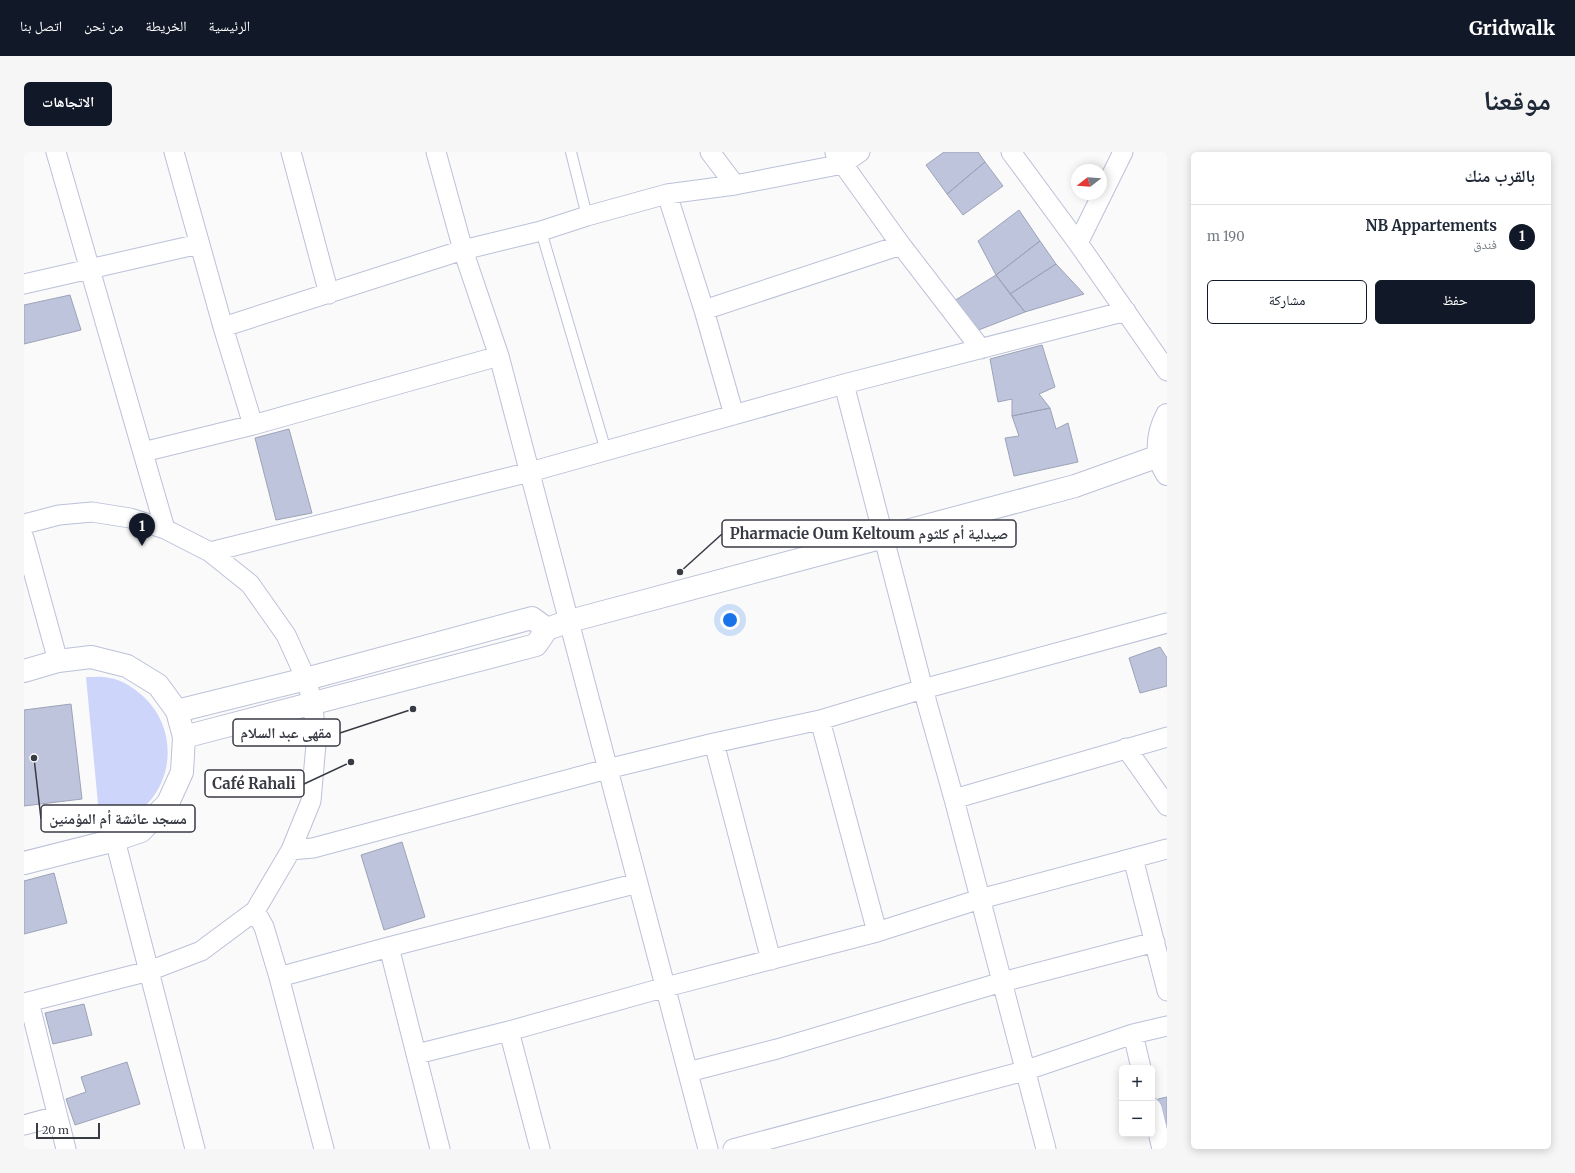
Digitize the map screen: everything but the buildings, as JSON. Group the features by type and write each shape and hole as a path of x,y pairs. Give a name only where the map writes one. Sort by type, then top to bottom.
{"street":[{"path":"56,152 165,529"},
{"path":"174,152 223,327 253,425"},
{"path":"291,152 329,294"},
{"path":"436,152 463,250 499,356 708,1149"},
{"path":"710,152 735,185"},
{"path":"223,327 463,250 541,231 587,216 667,194 735,185 860,152"},
{"path":"1011,152 1078,243 1167,371"},
{"path":"1078,243 1123,152"},
{"path":"839,158 901,245 981,349"},
{"path":"667,194 704,310 734,415"},
{"path":"24,284 199,244"},
{"path":"704,310 901,245"},
{"path":"210,552 530,472 844,384 1126,311"},
{"path":"143,452 253,425 499,356"},
{"path":"844,384 923,689 954,799 1024,1071 1046,1149"},
{"path":"184,738 536,645 547,629 570,621 1075,486 1163,465 1158,441 1161,425 1167,415"},
{"path":"24,524 59,515 92,512 130,518 165,529 210,552 250,584 286,635 306,679 313,704 316,744 311,801 291,850 255,911 201,951 149,971 26,1002 66,1149"},
{"path":"24,538 58,661"},
{"path":"177,712 532,618 547,629"},
{"path":"291,850 313,848 607,769 714,743 820,720 923,689 1167,623"},
{"path":"24,671 58,661 91,657 127,666 158,685 177,712 184,738 182,772 168,803 141,831 115,840 24,863"},
{"path":"820,720 877,932"},
{"path":"954,799 1167,737"},
{"path":"714,743 771,960"},
{"path":"1126,748 1167,806"},
{"path":"115,840 195,1149"},
{"path":"417,1054 509,1031 666,987 877,932 980,899 1167,849"},
{"path":"1133,858 1167,990"},
{"path":"279,977 638,883"},
{"path":"255,911 264,927 279,977 324,1149"},
{"path":"688,1072 778,1049 1002,982 1155,942"},
{"path":"389,947 440,1149"},
{"path":"733,1149 1024,1071 1133,1034 1167,1026"},
{"path":"509,1031 540,1149"},
{"path":"1133,1034 1141,1065"},
{"path":"24,1124 57,1116"},
{"path":"1155,1118 1163,1143"}],"lane":[{"path":"571,152 587,216"},
{"path":"541,231 606,451"}],"shaded area":[{"path":"86,677 104,677 115,679 133,688 144,697 157,713 165,731 168,750 166,768 160,786 149,802 135,814 116,823 100,825"}],"place":[{"name":"NB Appartements","path":"142,546"},
{"name":"Pharmacie Oum Keltoum صيدلية أم كلثوم","path":"680,572"},
{"name":"مقهى عبد السلام","path":"413,709"},
{"name":"مسجد عائشة أم المؤمنين","path":"34,758"},
{"name":"Café Rahali","path":"351,762"}]}
